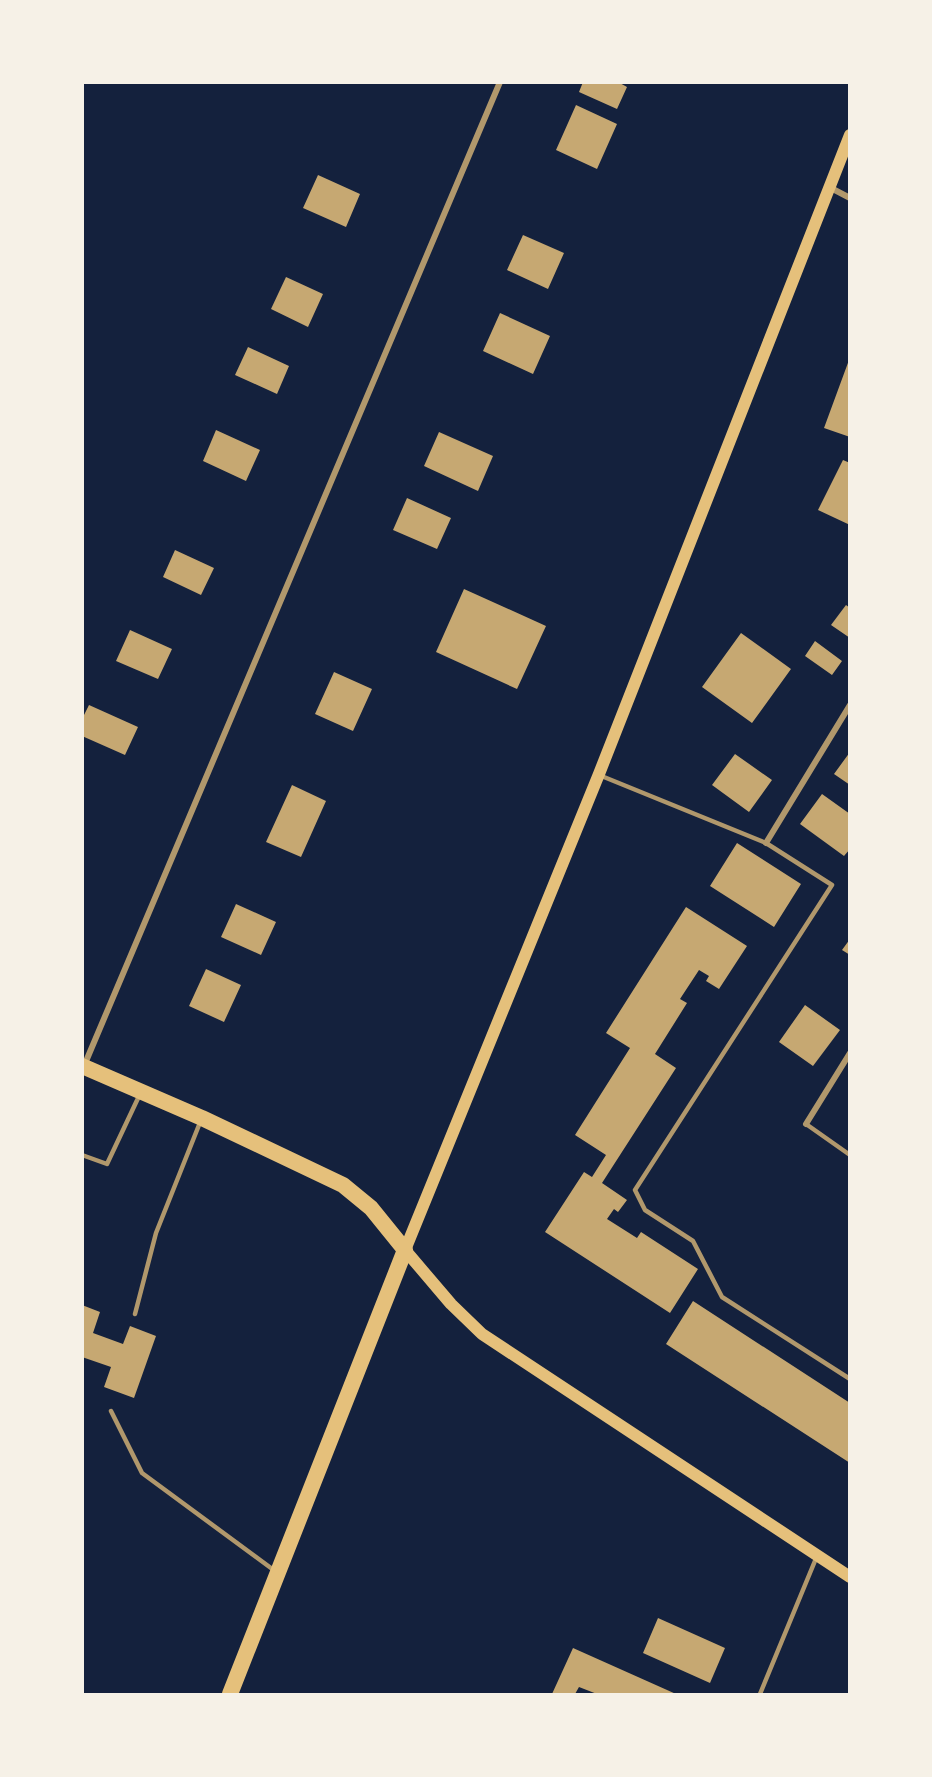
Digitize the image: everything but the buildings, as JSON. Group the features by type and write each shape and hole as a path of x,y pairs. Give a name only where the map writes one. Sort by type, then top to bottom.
{"highway":[{"path":"83,1066 202,1118 343,1185 371,1208 405,1250 230,1695"}],"main road":[{"path":"849,135 599,774 405,1250 451,1304 482,1334 849,1577"}],"street":[{"path":"83,1066 500,82"},
{"path":"829,187 849,198"},
{"path":"765,843 849,705"},
{"path":"806,1124 849,1053"}],"lane":[{"path":"599,774 765,843 832,885 635,1190 645,1210 693,1241 722,1297 849,1379"},
{"path":"82,1155 107,1164 141,1091"},
{"path":"135,1314 156,1233 202,1118"},
{"path":"806,1124 849,1155"},
{"path":"111,1411 142,1473 278,1573"},
{"path":"760,1695 817,1556"}]}
